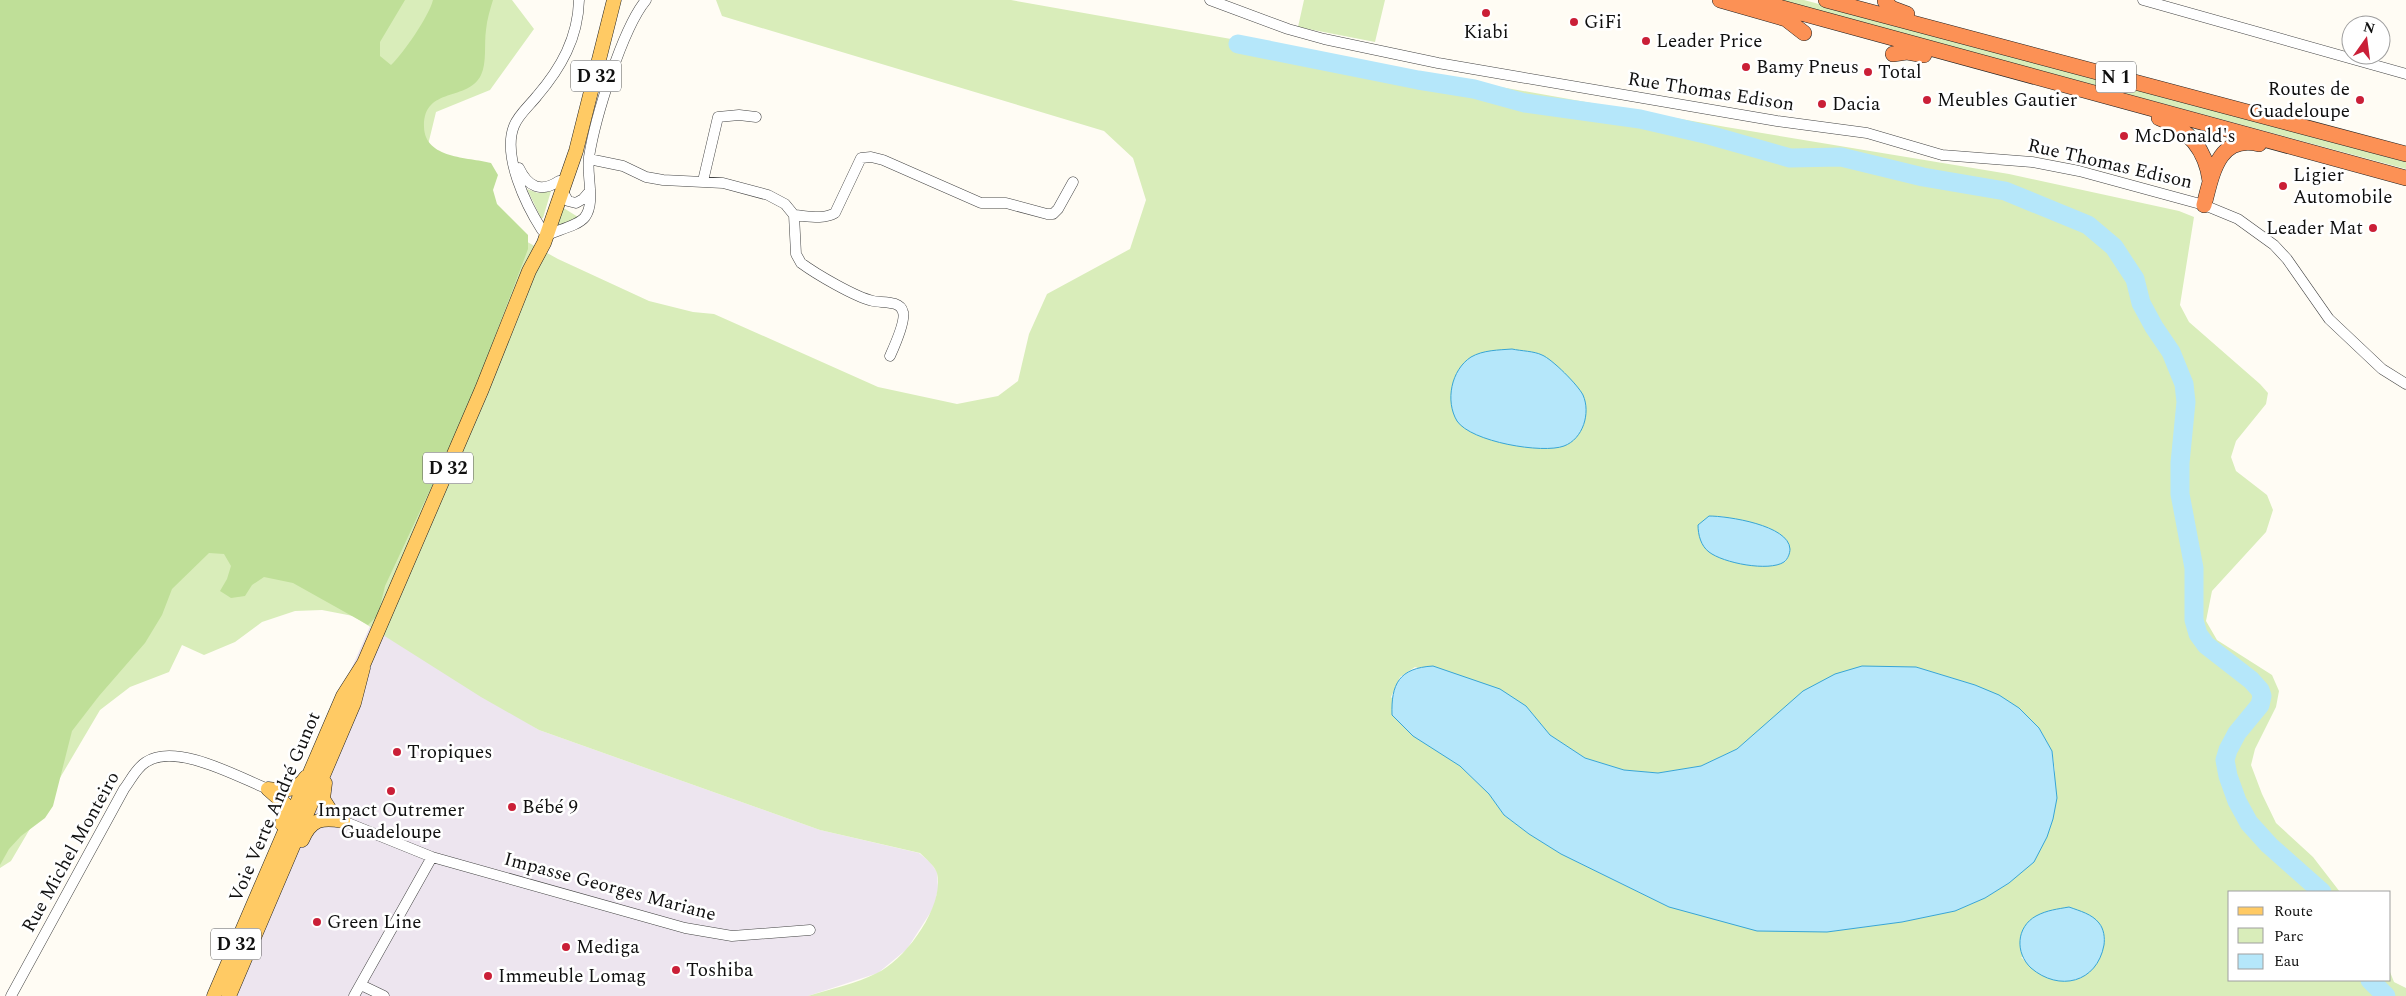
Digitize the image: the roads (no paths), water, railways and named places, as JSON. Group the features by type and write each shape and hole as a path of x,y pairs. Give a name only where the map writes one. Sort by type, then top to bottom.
{"highway":[{"path":"1720,0 1786,19 1804,33"},
{"name":"N 1","path":"1753,0 2406,179"},
{"name":"N 1","path":"1826,0 2406,154"},
{"path":"1885,1 1895,10 2022,52"},
{"path":"1893,54 1907,52 2020,72"},
{"path":"2058,83 2177,126 2192,138 2201,149 2208,165 2210,184"},
{"path":"2204,205 2223,152 2231,145 2242,142 2251,142 2380,176 2406,179"}],"main road":[{"name":"Voie Verte André Gunot","path":"572,154 604,0"},
{"name":"Voie Verte André Gunot","path":"214,996 264,897 326,752 354,703 364,663 482,389 529,271 537,260 572,154 614,0"},
{"path":"268,789 287,790 299,786 326,752"},
{"path":"326,752 322,791 323,799 330,810 343,821"},
{"path":"268,789 282,800 286,812 258,882 264,897 281,887 311,825 323,819 343,821"},
{"name":"Voie Verte André Gunot","path":"229,996 264,897"}],"street":[{"path":"579,0 574,30 562,62 553,78 513,127 511,144 517,179 545,232 585,218 589,209 588,159 598,115 629,30 646,0"},
{"name":"Rue Thomas Edison","path":"1210,0 1283,28 1324,39 1419,59 1514,77 1777,121 1867,134 1942,155 2032,162 2079,172 2204,205 2238,219 2274,245 2287,258 2329,319 2382,369 2406,384"},
{"path":"2143,0 2406,74"},
{"path":"703,181 718,117 739,115 756,117"},
{"path":"513,156 529,183 544,188 561,186 568,201 576,203 584,199 589,192"},
{"path":"794,214 828,217 836,214 861,158 871,157 981,203 1006,203 1047,214 1053,214 1058,209 1073,182"},
{"path":"588,159 623,166 654,178 723,183 768,195 785,204 794,214 796,254 801,263 864,298 900,307 903,312 903,319 890,356"},
{"name":"Rue Michel Monteiro","path":"11,996 124,789 146,762 164,756 185,757 268,789"},
{"name":"Impasse Georges Mariane","path":"343,821 432,857 716,934 749,936 810,930"},
{"path":"354,996 432,857"},
{"path":"361,985 384,996"}],"water":[{"path":"1512,349 1546,357 1576,385 1583,395 1586,410 1584,425 1571,443 1554,448 1525,447 1508,444 1477,435 1457,421 1451,404 1452,386 1464,363 1471,357 1481,353"},
{"path":"1709,516 1742,520 1769,528 1787,541 1790,549 1788,558 1777,565 1757,566 1735,563 1716,556 1704,547 1700,540 1698,525"},
{"path":"1433,666 1500,689 1526,706 1550,735 1585,758 1624,770 1658,773 1701,766 1737,749 1803,691 1835,674 1862,666 1916,667 1975,685 1999,695 2019,708 2039,728 2052,751 2057,798 2053,819 2047,837 2034,862 2009,883 1985,898 1955,911 1902,922 1827,932 1757,931 1669,907 1561,854 1529,834 1504,815 1489,794 1460,766 1413,736 1392,715 1393,695 1399,680 1412,670"},
{"path":"2069,907 2086,913 2101,925 2104,945 2100,958 2094,968 2085,975 2075,980 2053,980 2031,968 2026,962 2020,948 2021,933 2029,921 2036,916 2048,911"}],"waterway":[{"path":"1238,44 1418,80 1474,89 1525,103 1640,119 1709,135 1790,158 1841,157 1923,177 2005,191 2088,225 2114,247 2135,279 2141,303 2171,352 2184,384 2186,402 2180,463 2180,494 2194,568 2194,620 2198,634 2206,645 2251,680 2260,690 2262,696 2260,705 2237,733 2228,750 2225,760 2228,776 2237,801 2249,823 2269,845 2321,891"},
{"path":"2371,981 2386,996"}],"place":[{"name":"Kiabi","path":"1486,13"},
{"name":"GiFi","path":"1574,22"},
{"name":"Leader Price","path":"1646,41"},
{"name":"Bamy Pneus","path":"1746,67"},
{"name":"Total","path":"1868,72"},
{"name":"Meubles Gautier","path":"1927,100"},
{"name":"Routes de Guadeloupe","path":"2360,100"},
{"name":"Dacia","path":"1822,104"},
{"name":"McDonald's","path":"2124,136"},
{"name":"Ligier Automobile","path":"2283,186"},
{"name":"Leader Mat","path":"2373,228"},
{"name":"Tropiques","path":"397,752"},
{"name":"Impact Outremer Guadeloupe","path":"391,791"},
{"name":"Bébé 9","path":"512,807"},
{"name":"Green Line","path":"317,922"},
{"name":"Mediga","path":"566,947"},
{"name":"Toshiba","path":"676,970"},
{"name":"Immeuble Lomag","path":"488,976"}]}
